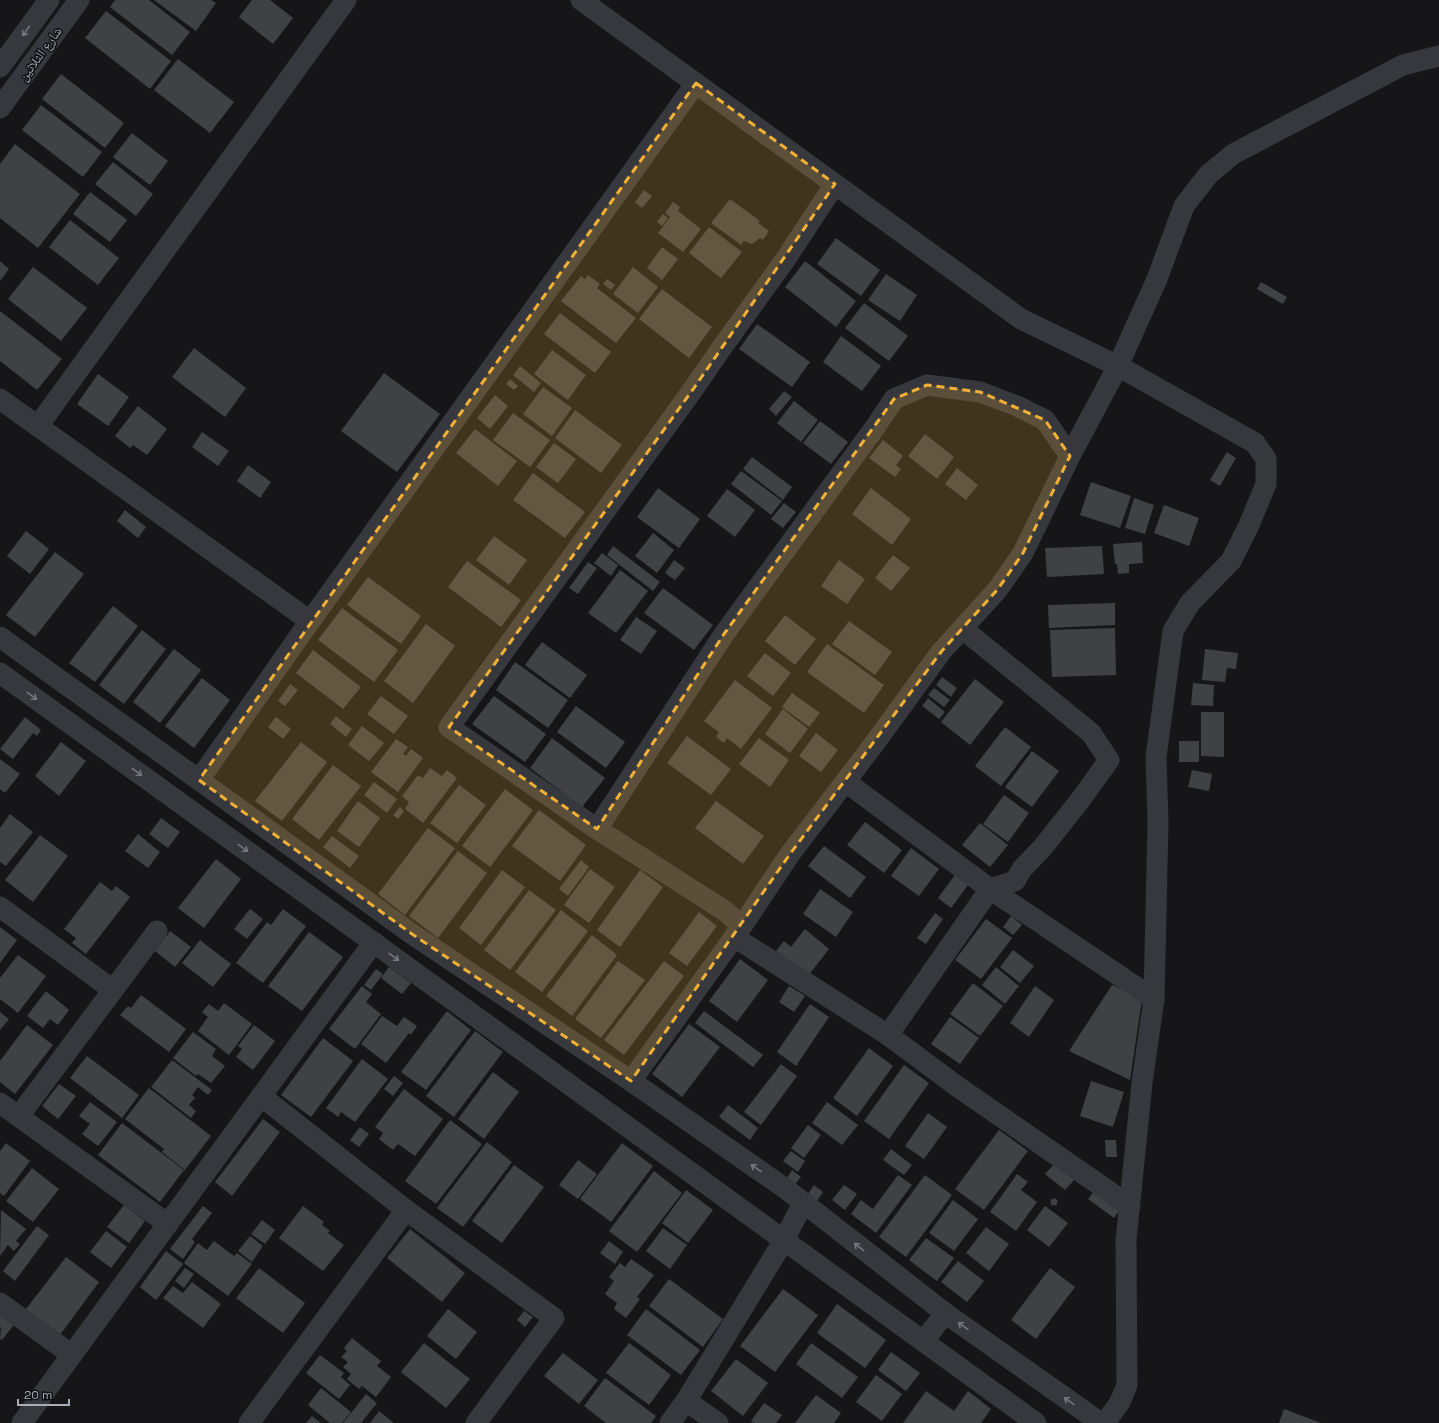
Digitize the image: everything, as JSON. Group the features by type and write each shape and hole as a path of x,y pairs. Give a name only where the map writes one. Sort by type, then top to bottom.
{"street":[{"name":"شارع الثلاثين","path":"0,67 49,0"},
{"name":"شارع الثلاثين","path":"0,108 79,0"},
{"path":"38,426 346,0"},
{"path":"580,0 1021,319 1118,366 1255,443 1266,459 1266,484 1232,561 1190,603 1173,631 1156,757 1158,822 1154,999 1142,1083 1126,1240 1127,1385 1120,1402 1105,1423"},
{"path":"631,1081 738,932 790,854 846,782 941,652 998,589 1023,553 1070,456 1118,366 1157,279 1184,206 1208,175 1233,154 1403,64 1439,56"},
{"path":"200,780 310,621 696,83"},
{"path":"835,184 785,260 449,727 597,829 725,911 738,932 888,1035 958,1087 1130,1206"},
{"path":"597,829 724,634 876,426 894,399 927,385 980,392 1018,406 1045,420 1070,456"},
{"path":"0,399 310,621"},
{"path":"888,1035 990,889 1015,881 1022,870 1082,799 1109,760 1091,733 963,629"},
{"path":"0,637 412,934 631,1081 786,1188 803,1203 945,1313 1101,1423"},
{"path":"0,673 1036,1423"},
{"path":"846,782 990,889 1154,999"},
{"path":"22,1423 261,1096 366,937 373,906"},
{"path":"0,907 113,990"},
{"path":"19,1116 157,931"},
{"path":"261,1096 406,1210 554,1318 476,1423"},
{"path":"0,1102 168,1224"},
{"path":"670,1423 686,1401 784,1240 803,1203"},
{"path":"249,1423 406,1210"},
{"path":"0,1303 72,1355"},
{"path":"924,1341 945,1313"},
{"path":"686,1401 718,1423"}],"highlighted area":[{"path":"696,83 835,184 694,388 449,727 597,829 724,634 894,399 927,385 980,392 1045,420 1070,456 1023,553 998,589 941,652 790,854 631,1081 412,934 199,780"}],"building":[{"path":"115,0 149,0 190,32 172,55 110,7"},
{"path":"154,0 211,0 216,3 196,31"},
{"path":"252,0 270,0 293,18 273,44 239,17"},
{"path":"106,11 171,61 150,89 85,38"},
{"path":"178,59 234,102 210,133 154,90"},
{"path":"61,74 124,123 105,148 42,99"},
{"path":"41,105 102,152 83,177 22,130"},
{"path":"132,133 168,161 150,185 113,157"},
{"path":"15,144 80,194 38,248 0,218 0,164"},
{"path":"113,162 153,194 136,216 95,184"},
{"path":"644,190 652,196 642,208 635,202"},
{"path":"90,192 127,220 110,242 73,214"},
{"path":"730,199 760,221 758,223 769,231 763,240 760,238 752,244 744,241 741,245 711,223"},
{"path":"673,202 680,207 678,211 701,229 683,252 658,233 670,217 665,213"},
{"path":"663,214 668,218 662,226 657,222"},
{"path":"70,220 119,258 98,285 49,247"},
{"path":"709,227 742,252 721,278 689,253"},
{"path":"836,238 880,270 861,296 817,264"},
{"path":"662,247 678,259 662,280 647,268"},
{"path":"0,261 9,269 0,281"},
{"path":"805,261 856,301 836,327 785,287"},
{"path":"33,267 87,308 61,341 8,299"},
{"path":"633,267 658,287 638,313 613,294"},
{"path":"886,274 917,295 900,321 868,300"},
{"path":"588,275 600,284 597,288 636,318 616,343 561,301 581,276 585,279"},
{"path":"607,279 615,285 611,290 603,284"},
{"path":"1261,282 1287,297 1283,304 1257,289"},
{"path":"662,289 712,327 689,358 639,319"},
{"path":"864,303 908,336 889,361 845,328"},
{"path":"0,311 62,359 37,390 0,361"},
{"path":"560,313 611,352 595,373 544,334"},
{"path":"757,324 810,362 792,387 739,349"},
{"path":"841,336 881,366 862,391 823,362"},
{"path":"194,348 246,388 225,417 172,377"},
{"path":"552,350 586,375 568,400 534,374"},
{"path":"520,366 541,383 534,392 513,375"},
{"path":"384,373 440,414 397,472 341,431"},
{"path":"98,374 129,397 108,426 77,404"},
{"path":"510,379 518,386 514,390 506,384"},
{"path":"543,387 572,408 552,436 523,414"},
{"path":"784,391 792,397 776,416 769,409"},
{"path":"495,395 508,406 490,429 477,418"},
{"path":"794,401 818,420 801,442 777,423"},
{"path":"138,406 167,429 147,455 133,445 130,448 115,436"},
{"path":"575,410 622,445 601,473 555,438"},
{"path":"513,413 550,440 530,467 493,440"},
{"path":"820,421 848,442 831,464 803,443"},
{"path":"475,429 517,461 498,486 456,453"},
{"path":"202,432 229,451 218,466 192,447"},
{"path":"925,434 954,457 937,479 908,456"},
{"path":"883,440 903,456 896,465 901,469 895,477 869,458"},
{"path":"554,443 576,459 558,483 536,467"},
{"path":"1227,452 1236,458 1220,486 1210,480"},
{"path":"752,457 792,487 783,500 743,469"},
{"path":"248,465 271,482 260,498 237,481"},
{"path":"957,468 978,485 966,500 945,484"},
{"path":"741,471 782,501 771,515 731,484"},
{"path":"533,473 585,512 565,538 513,500"},
{"path":"1091,482 1131,496 1120,528 1080,515"},
{"path":"658,488 700,519 679,548 637,517"},
{"path":"871,488 911,519 892,545 852,514"},
{"path":"727,489 755,510 735,537 707,516"},
{"path":"1134,498 1154,505 1145,534 1125,528"},
{"path":"784,503 796,512 783,528 771,519"},
{"path":"1164,505 1199,518 1189,546 1154,533"},
{"path":"125,510 146,527 138,538 117,521"},
{"path":"26,531 49,549 30,574 7,556"},
{"path":"653,533 674,550 657,573 635,556"},
{"path":"494,536 527,560 509,585 476,560"},
{"path":"1142,542 1143,563 1129,564 1129,573 1118,574 1117,564 1115,564 1113,544"},
{"path":"613,546 660,582 653,591 607,555"},
{"path":"1102,546 1104,574 1047,577 1045,548"},
{"path":"55,552 84,574 35,637 6,615"},
{"path":"602,553 618,565 611,576 594,563"},
{"path":"893,555 910,568 891,591 875,578"},
{"path":"674,560 685,568 675,580 665,573"},
{"path":"839,560 865,579 847,604 821,586"},
{"path":"467,561 521,600 501,627 448,587"},
{"path":"588,562 597,568 578,594 569,588"},
{"path":"620,570 648,591 616,633 588,613"},
{"path":"368,577 421,616 401,644 347,605"},
{"path":"663,588 713,625 694,650 644,613"},
{"path":"1115,603 1115,625 1049,628 1048,605"},
{"path":"113,606 138,626 95,682 69,663"},
{"path":"342,608 398,650 374,682 318,640"},
{"path":"785,615 816,639 795,665 765,641"},
{"path":"636,617 657,631 641,654 620,640"},
{"path":"849,621 892,652 875,675 832,644"},
{"path":"426,624 455,646 413,703 384,681"},
{"path":"1115,628 1116,675 1052,677 1050,630"},
{"path":"142,630 166,649 124,704 99,685"},
{"path":"542,642 587,675 570,698 525,665"},
{"path":"827,644 884,685 864,713 807,672"},
{"path":"174,649 201,670 160,723 133,702"},
{"path":"1205,649 1238,653 1236,669 1227,668 1225,682 1202,680"},
{"path":"313,650 361,687 343,709 296,673"},
{"path":"765,653 791,673 773,696 747,676"},
{"path":"515,662 568,700 548,728 496,690"},
{"path":"942,677 957,688 951,697 936,685"},
{"path":"202,678 230,700 194,748 165,726"},
{"path":"975,679 1004,702 970,745 941,722"},
{"path":"735,680 772,708 741,749 727,738 724,743 716,737 719,732 704,721"},
{"path":"1193,683 1214,685 1213,706 1191,705"},
{"path":"290,684 298,690 285,706 278,701"},
{"path":"934,688 950,700 944,707 928,695"},
{"path":"792,693 820,713 809,727 782,707"},
{"path":"381,696 408,716 394,734 367,714"},
{"path":"494,696 546,734 525,762 472,724"},
{"path":"928,698 945,712 939,719 922,706"},
{"path":"576,706 625,742 606,768 557,732"},
{"path":"783,709 808,729 790,753 765,734"},
{"path":"1201,712 1224,712 1224,757 1201,756"},
{"path":"336,716 352,729 346,737 330,724"},
{"path":"25,717 41,730 37,736 33,733 13,759 0,749"},
{"path":"276,717 291,729 283,739 268,727"},
{"path":"362,726 384,743 369,761 348,745"},
{"path":"1005,727 1031,747 1001,786 975,766"},
{"path":"816,733 838,750 821,772 799,756"},
{"path":"687,736 731,769 711,795 667,763"},
{"path":"552,738 605,778 582,807 530,768"},
{"path":"759,738 789,760 770,787 739,764"},
{"path":"396,739 408,747 403,754 406,756 411,749 423,758 398,792 371,772"},
{"path":"1179,741 1199,741 1199,762 1179,762"},
{"path":"61,742 86,761 59,796 35,776"},
{"path":"301,742 327,762 282,821 255,801"},
{"path":"1032,751 1059,771 1032,807 1005,787"},
{"path":"0,759 20,774 5,793 0,789"},
{"path":"333,765 361,786 319,840 292,819"},
{"path":"430,768 442,776 447,770 457,778 423,823 405,809 409,802 402,796 418,775 423,778"},
{"path":"1192,770 1212,774 1209,791 1188,787"},
{"path":"374,782 397,799 387,813 364,795"},
{"path":"459,785 486,805 457,843 430,823"},
{"path":"505,789 533,810 490,867 462,846"},
{"path":"1004,795 1029,813 1008,842 983,824"},
{"path":"358,801 380,818 359,847 337,831"},
{"path":"716,801 764,836 743,864 695,828"},
{"path":"400,807 404,811 398,819 393,815"},
{"path":"539,810 586,845 560,881 512,846"},
{"path":"10,814 33,832 6,866 0,862 0,828"},
{"path":"161,818 180,832 168,848 149,834"},
{"path":"865,822 902,850 884,873 847,845"},
{"path":"980,823 1008,845 990,867 962,845"},
{"path":"428,828 455,848 405,915 378,894"},
{"path":"138,834 160,852 148,868 125,851"},
{"path":"40,835 68,856 33,902 5,880"},
{"path":"332,836 359,856 350,868 323,847"},
{"path":"824,846 866,877 850,898 808,866"},
{"path":"911,848 939,869 919,896 891,876"},
{"path":"458,851 487,873 438,938 409,916"},
{"path":"216,859 241,879 204,928 178,908"},
{"path":"581,860 589,867 568,896 559,889"},
{"path":"590,869 615,887 589,923 564,905"},
{"path":"502,870 525,887 481,945 459,928"},
{"path":"640,870 663,887 620,947 597,930"},
{"path":"955,875 968,885 951,908 938,898"},
{"path":"100,882 112,891 116,886 130,897 86,954 72,943 76,938 64,929"},
{"path":"820,889 853,912 836,937 803,914"},
{"path":"529,890 556,910 510,970 484,950"},
{"path":"250,909 263,919 247,939 234,929"},
{"path":"283,909 306,926 263,983 236,963 267,922 271,925"},
{"path":"561,910 588,931 542,992 515,972"},
{"path":"699,912 717,926 687,966 669,953"},
{"path":"935,913 943,919 926,944 917,938"},
{"path":"1011,916 1022,925 1013,935 1003,927"},
{"path":"986,919 1012,938 981,979 955,960"},
{"path":"0,927 17,940 0,963"},
{"path":"805,929 829,949 808,976 776,951 784,941 791,947"},
{"path":"170,931 191,947 175,967 155,951"},
{"path":"309,932 343,957 302,1011 268,986"},
{"path":"592,935 617,955 572,1016 546,996"},
{"path":"200,940 231,964 213,987 182,963"},
{"path":"1013,950 1034,966 1020,983 1000,967"},
{"path":"18,955 46,976 18,1013 0,999 0,978"},
{"path":"740,959 768,980 737,1022 709,1001"},
{"path":"618,961 645,980 601,1038 575,1019"},
{"path":"664,961 684,976 624,1055 604,1040"},
{"path":"389,967 411,983 402,994 381,978"},
{"path":"996,967 1019,986 1005,1004 982,985"},
{"path":"376,969 383,974 371,990 364,985"},
{"path":"973,983 1003,1006 980,1036 950,1014"},
{"path":"1112,985 1142,999 1130,1080 1069,1051"},
{"path":"362,986 372,994 366,1002 381,1014 355,1049 329,1029"},
{"path":"789,986 805,996 794,1012 779,1002"},
{"path":"1035,986 1054,1000 1029,1037 1010,1023"},
{"path":"46,991 69,1010 58,1025 50,1019 43,1028 27,1016"},
{"path":"141,995 186,1029 169,1052 120,1015 128,1006 131,1008"},
{"path":"224,1003 252,1024 229,1055 198,1031 208,1017 202,1012 209,1004 218,1011"},
{"path":"810,1004 829,1017 796,1066 777,1052"},
{"path":"447,1011 471,1030 426,1090 401,1072"},
{"path":"704,1011 763,1055 753,1067 695,1023"},
{"path":"0,1012 9,1019 0,1030"},
{"path":"382,1016 397,1026 404,1017 417,1026 411,1035 409,1033 386,1063 361,1044"},
{"path":"950,1017 979,1038 960,1064 931,1044"},
{"path":"689,1024 720,1047 682,1097 652,1074"},
{"path":"27,1025 53,1045 15,1094 0,1082 0,1061"},
{"path":"254,1025 275,1041 253,1070 236,1057 242,1049 238,1046"},
{"path":"475,1031 503,1052 454,1117 426,1096"},
{"path":"193,1032 216,1049 212,1056 225,1066 211,1083 198,1074 196,1076 173,1058"},
{"path":"323,1038 353,1061 311,1117 281,1095"},
{"path":"869,1048 893,1066 857,1116 833,1098"},
{"path":"87,1056 139,1095 122,1118 70,1078"},
{"path":"362,1059 388,1079 355,1122 341,1112 338,1117 326,1108"},
{"path":"172,1060 212,1090 208,1095 198,1087 192,1095 195,1098 189,1105 196,1111 191,1118 151,1087"},
{"path":"781,1064 797,1076 761,1125 744,1112"},
{"path":"904,1065 929,1083 889,1139 864,1121"},
{"path":"493,1072 519,1092 484,1139 458,1119"},
{"path":"394,1076 403,1083 393,1096 384,1089"},
{"path":"1091,1081 1124,1092 1113,1127 1080,1116"},
{"path":"59,1084 76,1096 58,1119 42,1106"},
{"path":"149,1088 211,1136 185,1170 162,1152 164,1149 125,1119"},
{"path":"404,1089 443,1119 415,1156 398,1144 393,1150 379,1139 383,1133 375,1127"},
{"path":"90,1102 117,1122 98,1146 82,1134 90,1124 79,1116"},
{"path":"827,1102 858,1125 842,1145 812,1123"},
{"path":"728,1105 758,1128 750,1140 719,1117"},
{"path":"928,1113 947,1127 924,1159 905,1146"},
{"path":"263,1119 280,1132 232,1196 215,1182"},
{"path":"450,1120 482,1144 436,1204 405,1181"},
{"path":"122,1123 184,1170 160,1202 98,1155"},
{"path":"808,1125 821,1135 804,1158 791,1148"},
{"path":"360,1127 369,1134 359,1147 350,1140"},
{"path":"999,1130 1028,1151 984,1210 955,1189"},
{"path":"1105,1140 1116,1140 1117,1157 1106,1157"},
{"path":"487,1142 512,1162 463,1227 437,1208"},
{"path":"6,1143 30,1161 4,1196 0,1193 0,1151"},
{"path":"622,1143 653,1166 611,1222 580,1199"},
{"path":"891,1149 912,1165 904,1175 883,1160"},
{"path":"791,1151 805,1161 798,1172 783,1161"},
{"path":"578,1160 597,1174 578,1199 559,1185"},
{"path":"1055,1163 1075,1179 1065,1190 1045,1174"},
{"path":"514,1165 544,1187 502,1243 472,1221"},
{"path":"32,1168 59,1189 33,1222 6,1201"},
{"path":"792,1170 801,1177 795,1184 787,1178"},
{"path":"654,1171 682,1193 637,1252 609,1231"},
{"path":"1017,1174 1028,1182 1021,1190 1037,1202 1016,1231 990,1212"},
{"path":"898,1175 912,1185 876,1233 851,1214 861,1200 873,1209"},
{"path":"925,1175 952,1195 906,1257 879,1237"},
{"path":"814,1185 823,1192 817,1201 808,1194"},
{"path":"844,1185 857,1194 845,1210 832,1200"},
{"path":"1096,1189 1121,1208 1114,1218 1088,1199"},
{"path":"686,1190 713,1210 688,1243 662,1223"},
{"path":"1054,1198 1057,1199 1057,1205 1054,1206 1051,1205 1050,1202 1051,1199"},
{"path":"953,1200 978,1219 954,1251 929,1233"},
{"path":"124,1205 145,1221 129,1243 107,1227"},
{"path":"203,1206 212,1213 192,1239 195,1242 183,1259 170,1249"},
{"path":"303,1206 324,1222 322,1225 330,1231 328,1233 344,1245 323,1271 279,1238"},
{"path":"1045,1206 1068,1223 1049,1247 1027,1230"},
{"path":"1,1210 26,1229 16,1241 20,1244 14,1251 8,1245 0,1256"},
{"path":"262,1220 275,1230 265,1244 251,1234"},
{"path":"37,1226 49,1235 15,1281 3,1271"},
{"path":"986,1227 1009,1244 989,1271 966,1253"},
{"path":"663,1228 687,1245 670,1269 646,1251"},
{"path":"410,1229 465,1273 442,1302 387,1258"},
{"path":"106,1231 127,1247 111,1268 90,1252"},
{"path":"250,1236 263,1246 252,1262 238,1251"},
{"path":"926,1238 954,1258 937,1281 909,1260"},
{"path":"214,1241 234,1256 237,1253 252,1264 228,1296 184,1263 198,1243 207,1250"},
{"path":"609,1241 623,1252 615,1264 600,1253"},
{"path":"166,1251 183,1264 156,1300 140,1287"},
{"path":"66,1257 99,1282 60,1335 26,1309"},
{"path":"631,1259 654,1275 637,1297 640,1299 626,1318 614,1309 617,1303 605,1294 614,1281 609,1277 620,1263 625,1267"},
{"path":"958,1261 984,1281 967,1302 941,1282"},
{"path":"185,1268 194,1274 184,1288 175,1281"},
{"path":"259,1268 305,1303 283,1333 236,1298"},
{"path":"1050,1268 1075,1287 1036,1339 1011,1320"},
{"path":"669,1279 723,1319 703,1347 649,1306"},
{"path":"192,1282 221,1304 203,1328 163,1298 173,1286 183,1293"},
{"path":"783,1289 818,1315 775,1372 740,1346"},
{"path":"837,1304 886,1340 865,1368 817,1333"},
{"path":"448,1309 477,1332 456,1359 427,1336"},
{"path":"646,1309 700,1350 681,1375 627,1335"},
{"path":"0,1310 16,1322 2,1340 0,1339"},
{"path":"524,1311 533,1317 525,1327 517,1320"},
{"path":"352,1338 381,1361 377,1366 391,1377 376,1397 362,1386 359,1389 347,1379 351,1374 343,1367 348,1362 341,1357 347,1351 344,1348"},
{"path":"424,1343 470,1379 446,1408 401,1372"},
{"path":"629,1343 671,1375 649,1405 606,1373"},
{"path":"811,1343 858,1377 842,1398 796,1364"},
{"path":"891,1352 920,1373 906,1391 878,1370"},
{"path":"563,1353 598,1380 579,1404 544,1376"},
{"path":"320,1355 344,1373 341,1377 350,1385 339,1399 306,1373"},
{"path":"736,1359 768,1383 743,1416 711,1391"},
{"path":"876,1375 902,1394 882,1421 856,1402"},
{"path":"605,1378 656,1416 651,1423 606,1423 584,1406"},
{"path":"321,1388 351,1412 342,1423 330,1423 308,1405"},
{"path":"926,1391 954,1411 968,1391 991,1409 981,1423 903,1423"},
{"path":"366,1394 377,1403 361,1423 343,1423"},
{"path":"816,1395 841,1413 834,1423 795,1423"},
{"path":"764,1403 782,1415 776,1423 754,1423 751,1421"},
{"path":"1284,1409 1321,1423 1279,1423"},
{"path":"379,1411 394,1423 370,1423"},
{"path":"312,1416 321,1423 306,1423"}]}
